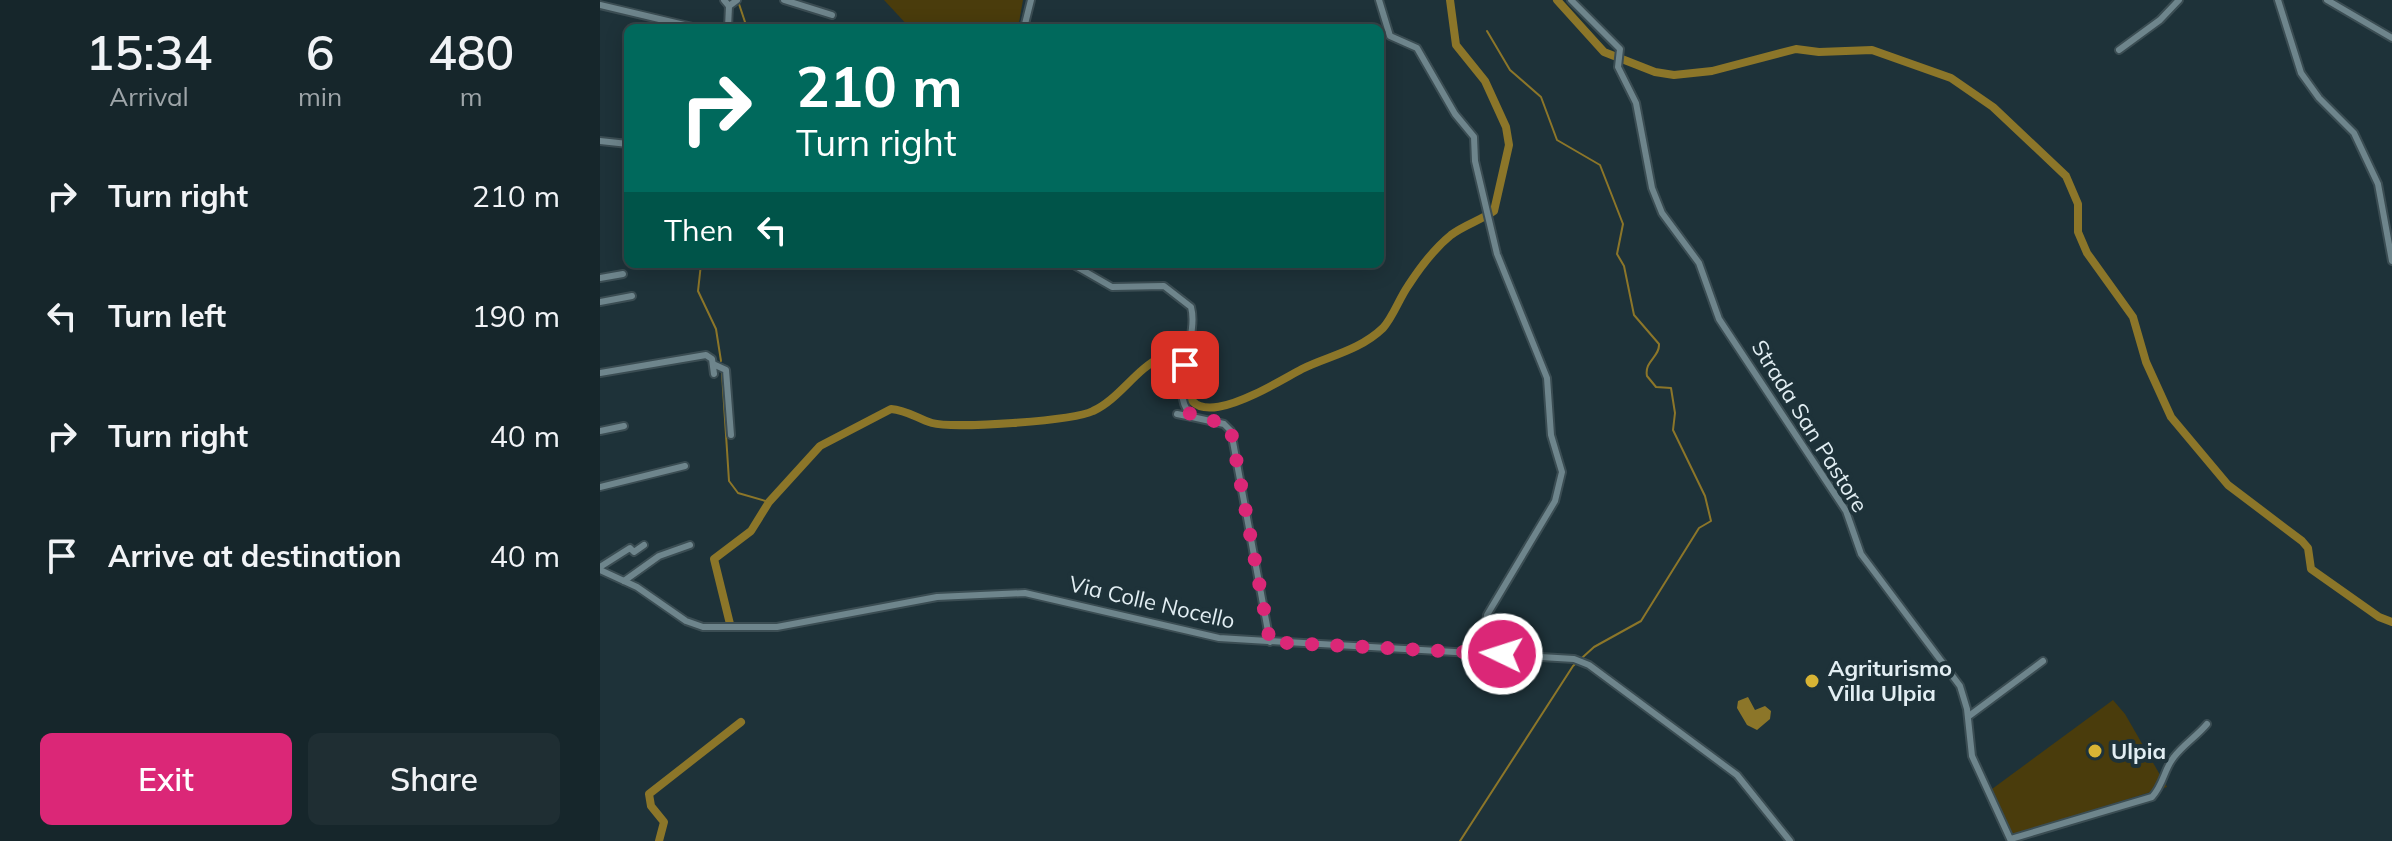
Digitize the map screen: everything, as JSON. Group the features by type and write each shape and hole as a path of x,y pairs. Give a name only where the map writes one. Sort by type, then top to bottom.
{"street":[{"path":"784,0 832,15"},
{"path":"1025,24 1031,0"},
{"path":"1379,0 1387,32 1394,40 1417,48 1453,111 1473,135 1475,161 1497,254 1547,378 1550,431 1563,475 1555,501 1487,615 1484,653"},
{"name":"Strada San Pastore","path":"1571,0 1621,51 1617,64 1637,107 1656,201 1699,263 1716,314 1846,511 1861,554 1958,682 1968,716 1972,756 2011,840"},
{"path":"2119,50 2160,20 2179,0"},
{"path":"2278,0 2301,73 2319,98 2354,133 2378,184 2392,261"},
{"path":"2327,0 2392,38"},
{"path":"728,24 731,2"},
{"path":"600,5 680,24"},
{"path":"600,141 624,144"},
{"path":"1078,268 1105,285 1124,288 1162,285 1188,302 1193,311 1193,325 1183,385 1185,408 1192,417"},
{"path":"600,278 623,274"},
{"path":"600,302 632,296"},
{"path":"600,373 702,355 711,357 714,374"},
{"path":"713,364 726,370 731,435"},
{"path":"1177,414 1224,424 1231,431 1270,642"},
{"path":"600,431 624,426"},
{"path":"600,487 685,466"},
{"path":"600,568 630,548 634,552 644,545"},
{"path":"624,581 659,556 690,545"},
{"name":"Via Colle Nocello","path":"600,568 681,619 703,627 777,627 937,597 1004,593 1051,597 1205,636 1568,658 1589,665 1737,775 1790,841"},
{"path":"1968,716 2043,661"},
{"path":"2011,840 2152,797 2162,786 2174,757 2187,748 2207,724"}],"shaded area":[{"path":"884,0 1023,0 1019,24 906,24"},
{"path":"1748,697 1755,710 1765,706 1771,711 1770,719 1757,730 1747,725 1737,708 1738,701"},
{"name":"Ulpia","path":"2113,700 2125,714 2167,787 2012,835 1992,789"}],"waterway":[{"path":"730,624 714,559 751,531 769,502 820,446 891,409 944,425 1013,423 1081,415 1102,406 1161,357 1187,364 1187,390 1195,403 1209,408 1248,397 1374,336 1390,319 1412,279 1439,246 1456,231 1494,211 1509,145 1506,127 1485,81 1456,45 1450,0"},
{"path":"1557,0 1604,52 1655,72 1674,75 1712,71 1796,49 1819,52 1872,50 1951,78 1993,107 2066,176 2078,204 2078,232 2087,253 2133,317 2146,362 2171,417 2228,485 2302,541 2308,548 2311,569 2379,617 2392,622"},
{"path":"738,1 746,24"},
{"path":"1460,841 1573,666 1594,647 1641,621 1699,528 1711,521 1705,496 1673,430 1675,413 1671,388 1656,387 1647,376 1648,366 1659,344 1634,315 1624,266 1617,254 1623,224 1600,165 1557,140 1541,97 1510,70 1487,31"},
{"path":"701,268 698,291 716,329 721,361"},
{"path":"722,373 729,481 738,493 769,502"},
{"path":"659,841 664,822 651,806 649,794 741,722"}],"place":[{"name":"Agriturismo Villa Ulpia","path":"1812,681"},
{"name":"Ulpia","path":"2095,751"}],"route":[{"path":"1185,365 1184,398 1188,413 1192,417 1224,424 1231,431 1270,642 1502,654"}]}
